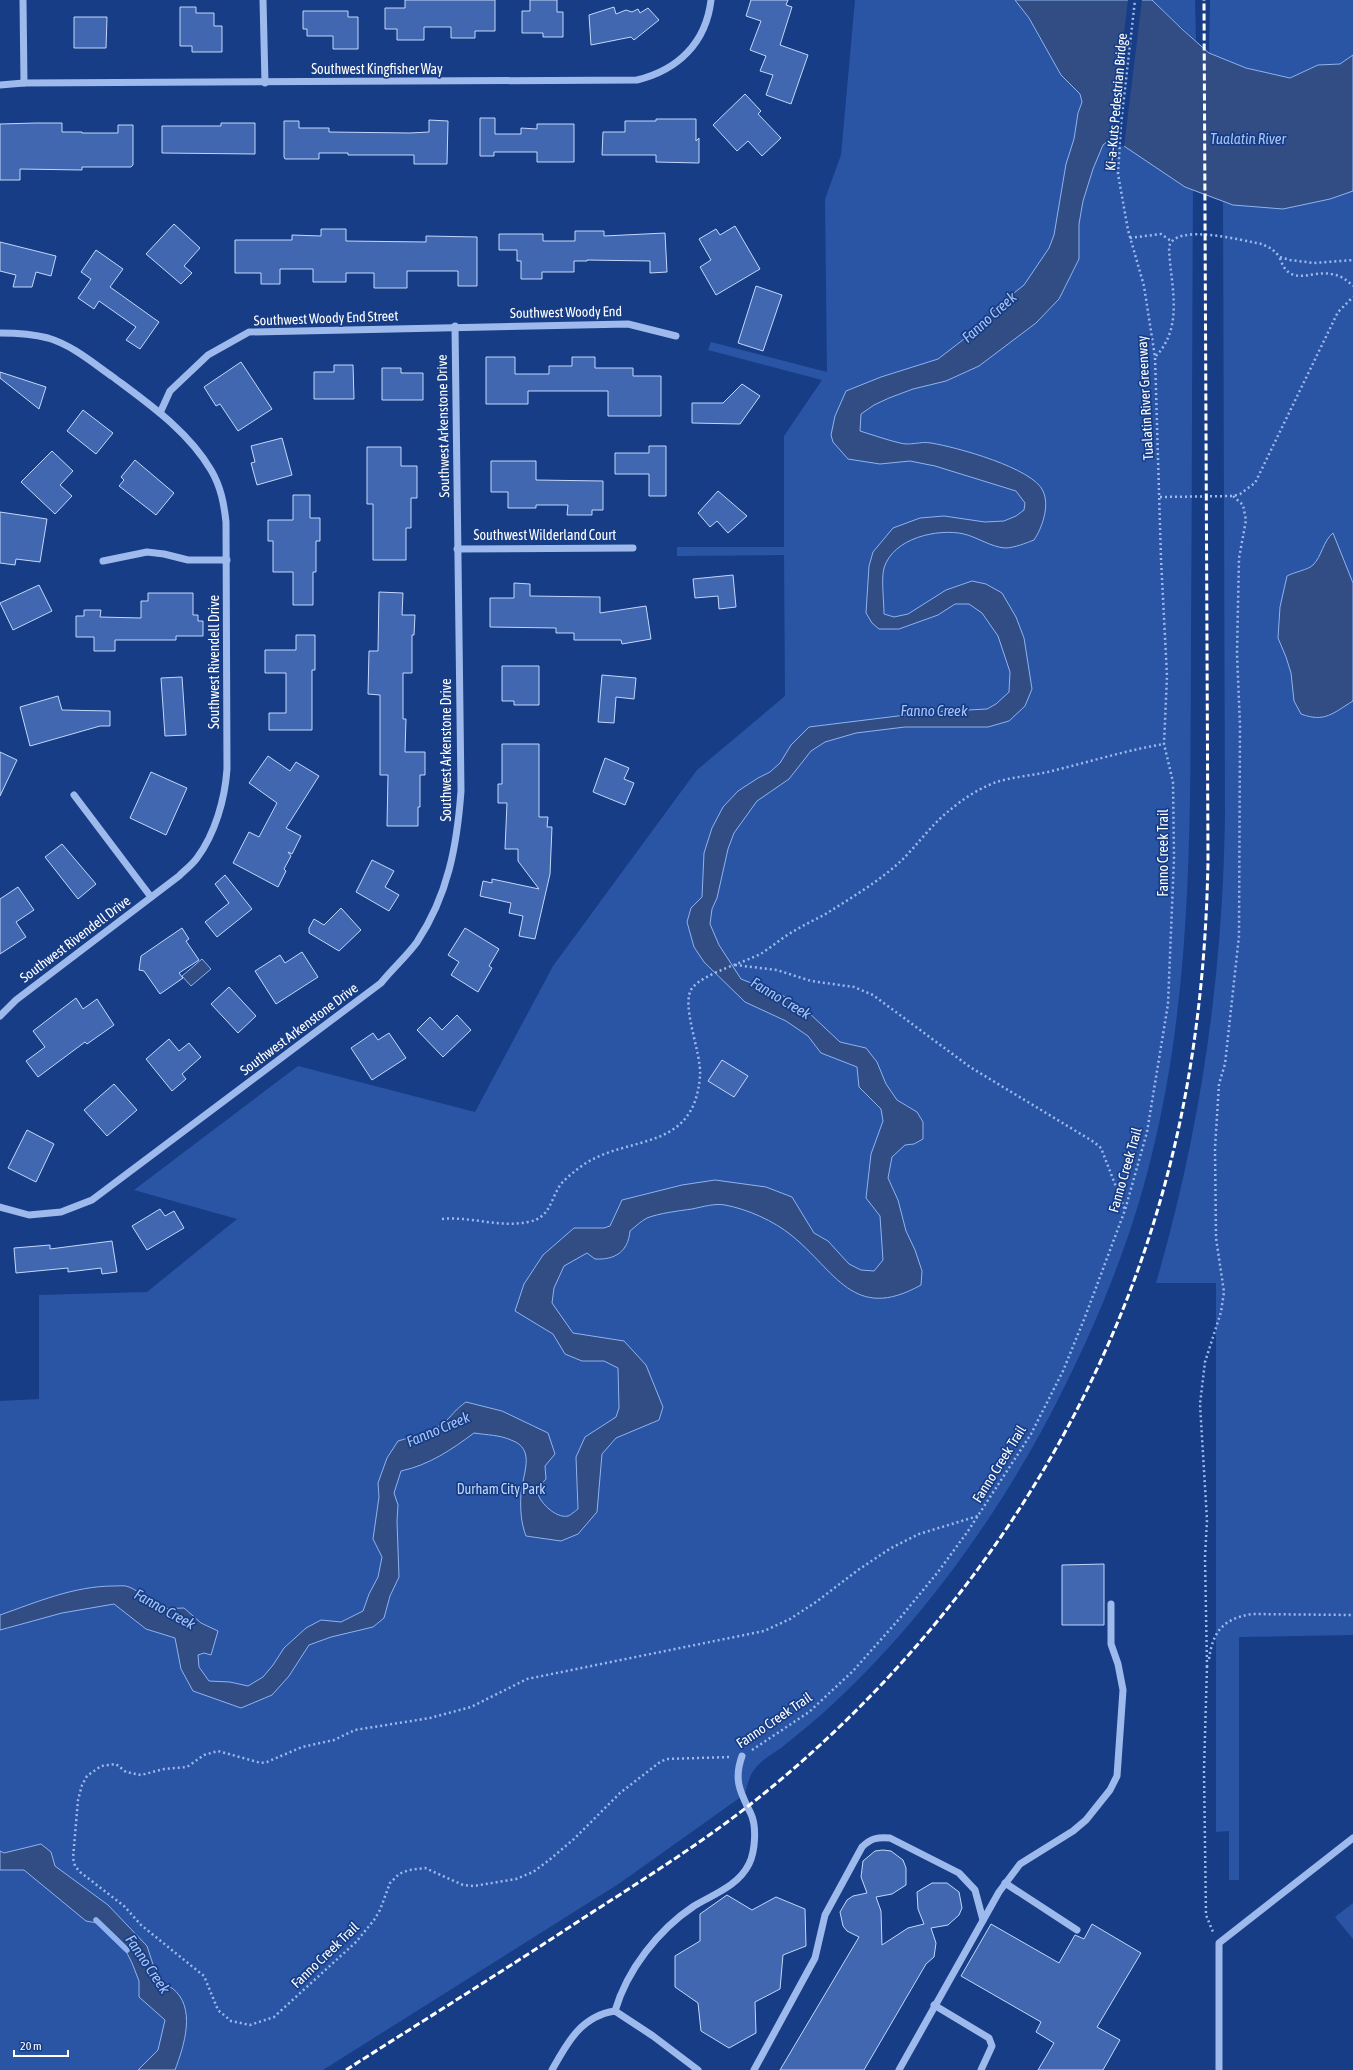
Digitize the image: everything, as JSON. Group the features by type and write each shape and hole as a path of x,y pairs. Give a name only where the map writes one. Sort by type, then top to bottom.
{"street":[{"path":"23,0 24,83"},
{"path":"263,0 265,83"},
{"name":"Southwest Kingfisher Way","path":"0,85 24,83 637,80 656,75 674,65 693,47 704,28 711,0"},
{"name":"Southwest Woody End","path":"455,326 628,324 676,336"},
{"name":"Southwest Woody End Street","path":"160,413 170,391 208,356 249,332 455,326"},
{"name":"Southwest Arkenstone Drive","path":"0,1207 29,1215 61,1212 92,1200 381,983 417,942 440,899 452,864 458,829 460,792 455,326"},
{"name":"Southwest Rivendell Drive","path":"0,332 19,333 48,338 82,355 160,413 175,426 196,449 218,483 224,501 227,560 226,787 214,825 206,843 196,859 179,876 16,1000 0,1016"},
{"name":"Southwest Wilderland Court","path":"457,549 633,548"},
{"path":"103,561 147,552 164,554 188,560 227,560"},
{"path":"74,795 151,897"},
{"path":"898,2070 1005,1883 1020,1864 1073,1831 1086,1820 1110,1790 1117,1776 1123,1690 1118,1664 1111,1644 1111,1604"},
{"path":"615,2011 625,1982 662,1932 693,1907 728,1887 748,1865 754,1852 754,1838 751,1815 746,1807 739,1787 739,1765 742,1756"},
{"path":"754,2070 815,1958 825,1915 862,1847 869,1840 879,1837 890,1838 960,1873 975,1890 983,1920"},
{"path":"1219,2070 1219,1943 1353,1838"},
{"path":"1005,1883 1077,1930"},
{"path":"934,2005 989,2038 992,2046 981,2070"},
{"path":"552,2070 568,2040 579,2028 594,2018 615,2011"},
{"path":"615,2011 653,2036 698,2070"}],"path":[{"name":"Ki-a-Kuts Pedestrian Bridge","path":"1128,230 1120,191 1118,157 1135,0"},
{"name":"Tualatin River Greenway","path":"1128,230 1144,286 1155,357 1160,497"},
{"path":"1155,357 1163,349 1173,322 1175,309 1169,252 1171,241 1178,236 1190,233 1262,244 1272,249 1280,257 1285,267 1296,276 1310,276 1329,273 1338,275 1353,286"},
{"path":"1130,238 1161,234 1171,241"},
{"path":"1280,257 1314,262 1353,260"},
{"path":"1160,497 1233,496 1240,494 1255,483 1260,476 1338,312 1353,297"},
{"path":"1219,1943 1206,1915 1204,1770 1207,1667 1205,1557 1207,1520 1200,1404 1205,1362 1221,1312 1224,1292 1216,1238 1215,1148 1219,1084 1225,1064 1240,936 1240,725 1237,654 1239,558 1246,520 1244,505 1233,496"},
{"name":"Fanno Creek Trail","path":"978,1516 919,1534 892,1548 858,1570 816,1602 790,1618 754,1634 697,1643 527,1679 471,1707 430,1718 355,1730 334,1740 302,1747 267,1762 261,1763 218,1751 204,1755 187,1767 164,1769 141,1775 126,1772 116,1764 102,1766 87,1776 82,1785 78,1800 73,1858 75,1866 80,1872 124,1906 141,1925 204,1976 218,2010 231,2021 250,2025 274,2016 356,1942 374,1920 380,1910 390,1883 399,1874 409,1870 425,1868 463,1885 474,1886 516,1879 533,1872 548,1861 620,1793 667,1759 742,1756 808,1712 853,1671 938,1572 978,1516 1031,1434 1063,1370 1125,1210 1147,1132 1168,1004 1174,858 1173,782 1164,744 1167,676 1160,497"},
{"path":"442,1219 459,1217 497,1222 529,1222 543,1216 554,1201 560,1186 572,1173 586,1163 604,1155 661,1137 672,1131 682,1122 698,1091 700,1075 697,1045 689,1012 688,998 691,989 696,984 715,974 762,953 795,930 827,913 885,875 949,811 978,792 999,781 1031,776 1135,749 1164,744"},
{"path":"734,966 777,970 811,981 854,987 873,996 970,1067 1094,1142 1101,1148 1125,1210"},
{"path":"1207,1667 1210,1648 1216,1634 1230,1621 1242,1616 1252,1614 1353,1615"}],"green space":[{"name":"Durham City Park","path":"855,0 1015,0 1029,18 1061,75 1080,94 1082,102 1078,113 1185,187 1193,190 1190,767 1187,898 1182,964 1175,1029 1165,1094 1151,1158 1132,1225 1108,1290 1065,1386 1027,1456 979,1532 925,1605 866,1672 834,1703 781,1748 759,1764 752,1772 745,1794 620,1883 323,2070 0,2070 0,1401 39,1399 39,1295 147,1292 237,1219 134,1190 298,1066 475,1112 553,966 697,770 785,696 784,555 677,556 677,547 784,547 784,436 822,380 708,350 711,342 827,372 825,199 841,155"},
{"path":"1152,0 1195,0 1196,41"},
{"path":"1210,0 1353,0 1353,55 1340,64 1318,65 1290,78 1246,68 1209,53"},
{"path":"1353,191 1353,1635 1239,1637 1239,1880 1229,1880 1229,1831 1216,1832 1216,1283 1156,1283 1172,1225 1197,1109 1207,1051 1220,933 1225,814 1223,194 1347,193"},
{"path":"1353,1903 1353,1939 1335,1917"}],"water":[{"name":"Tualatin River","path":"1015,0 1152,0 1209,53 1246,68 1290,78 1318,65 1340,64 1353,55 1353,191 1330,199 1283,209 1233,205 1185,187 1112,138 1103,145 1093,169 1083,201 1079,224 1079,259 1059,299 1036,323 979,366 946,381 913,389 889,398 874,405 861,414 860,431 904,444 931,443 975,454 1025,474 1036,482 1043,491 1046,503 1044,517 1034,540 1005,548 995,546 964,534 930,534 906,542 897,549 889,558 884,568 883,578 884,614 894,617 908,614 946,590 972,581 986,584 1002,593 1016,617 1024,638 1032,689 1025,706 1009,721 988,727 905,727 856,733 825,742 811,751 789,779 757,801 734,833 728,849 717,898 712,909 710,924 719,945 741,979 782,995 808,1012 840,1042 866,1048 877,1062 886,1084 897,1100 917,1112 923,1122 923,1139 914,1144 905,1145 892,1157 888,1178 898,1200 906,1231 915,1250 922,1271 921,1285 898,1295 878,1298 862,1295 847,1288 791,1235 777,1225 742,1209 713,1205 652,1216 640,1222 630,1231 629,1238 623,1249 614,1256 595,1259 587,1253 564,1266 554,1288 552,1303 573,1333 624,1341 646,1365 663,1407 659,1420 616,1438 602,1454 597,1512 578,1534 561,1541 526,1536 522,1521 521,1505 521,1494 526,1463 524,1450 519,1444 507,1438 474,1433 430,1461 401,1471 394,1493 398,1505 397,1521 399,1577 390,1596 384,1618 373,1627 331,1637 309,1645 289,1676 272,1695 241,1708 193,1691 181,1669 175,1638 146,1629 114,1604 62,1613 0,1630 0,1615 42,1600 85,1589 127,1586 140,1594 155,1609 184,1608 201,1623 218,1631 211,1655 204,1653 198,1655 199,1667 209,1681 230,1682 248,1686 263,1677 284,1648 306,1628 321,1620 341,1622 363,1611 369,1594 378,1577 382,1557 373,1539 379,1497 378,1483 387,1458 398,1441 423,1434 441,1425 466,1402 502,1411 548,1433 555,1454 545,1466 546,1479 537,1489 538,1494 544,1504 553,1512 563,1516 570,1515 578,1509 576,1457 585,1437 616,1417 619,1408 618,1368 604,1361 582,1361 565,1354 553,1334 515,1311 524,1284 543,1255 574,1228 604,1228 610,1226 622,1200 682,1185 715,1180 766,1187 792,1197 814,1233 828,1241 849,1264 861,1270 874,1271 883,1260 880,1216 866,1198 871,1154 883,1121 881,1109 859,1087 857,1067 821,1053 808,1036 786,1021 745,1002 704,962 694,947 687,922 691,908 702,897 704,853 712,828 723,807 738,791 770,772 780,763 791,745 809,727 930,712 987,709 996,704 1009,692 1010,672 998,636 982,613 969,604 955,604 938,615 899,629 879,629 872,623 866,613 869,566 873,552 893,528 920,518 944,516 985,522 1004,521 1016,516 1024,510 1025,503 1016,491 935,466 910,461 880,464 848,459 833,442 831,435 835,416 846,391 881,377 938,359 968,336 1004,301 1024,285 1049,248 1054,235 1066,164 1074,139 1078,113 1082,102 1080,94 1061,75 1029,18"},
{"path":"1333,533 1353,583 1353,701 1334,713 1323,717 1309,717 1301,714 1294,701 1291,673 1278,638 1280,607 1287,576 1313,565 1319,557 1327,540"},
{"path":"202,959 211,969 191,986 182,976"},
{"path":"41,1844 51,1852 55,1866 108,1905 147,1946 160,1986 171,1987 180,1996 184,2005 186,2027 185,2039 175,2070 138,2070 158,2050 165,2020 139,1997 139,1981 121,1941 103,1924 86,1921 24,1870 0,1870 0,1851 4,1853"}],"pier":[{"path":"1128,0 1142,0 1124,147 1111,141"}],"building":[{"path":"405,0 495,0 495,31 475,31 475,38 451,38 451,27 424,27 424,40 397,40 397,29 385,29 385,8 405,8"},
{"path":"530,0 557,0 557,12 563,12 563,37 543,37 543,33 522,33 522,11 530,11"},
{"path":"751,0 788,0 786,5 792,7 780,45 808,55 791,104 766,95 773,75 760,71 766,56 750,50 761,21 746,16"},
{"path":"180,7 196,7 196,13 214,13 214,26 222,26 222,52 192,52 192,46 180,46"},
{"path":"614,7 616,14 626,10 632,12 638,9 640,13 648,8 659,20 634,40 631,37 591,45 589,15"},
{"path":"303,11 348,11 348,17 358,17 358,49 333,49 333,36 307,36 307,29 303,29"},
{"path":"74,17 107,17 106,48 74,48"},
{"path":"745,94 761,111 758,114 781,138 762,156 748,141 737,151 713,125"},
{"path":"480,118 495,118 495,134 521,134 521,128 537,129 537,124 574,124 574,162 537,162 537,152 494,152 494,156 480,156"},
{"path":"656,119 696,119 696,141 699,138 699,163 656,162 656,155 602,155 603,132 625,132 625,121 656,121"},
{"path":"429,120 448,121 447,164 414,164 414,155 348,155 348,153 319,153 319,159 285,159 284,157 284,121 299,121 299,128 329,128 329,132 410,133 429,132"},
{"path":"62,123 62,132 82,133 118,133 118,125 133,125 133,165 131,167 82,167 82,170 20,169 20,180 0,180 0,124"},
{"path":"221,123 255,123 255,154 162,153 162,126 221,126"},
{"path":"174,224 200,248 184,266 192,273 181,284 146,254"},
{"path":"735,226 760,269 716,295 700,267 711,260 699,239 716,229 720,235"},
{"path":"321,229 346,229 346,241 426,242 426,236 477,237 477,286 458,286 458,271 407,271 407,288 374,288 374,273 346,273 346,282 313,282 313,269 280,269 280,284 261,284 261,273 235,273 235,240 292,240 292,235 321,236"},
{"path":"575,231 604,231 604,236 665,233 667,272 650,273 650,261 587,260 574,261 574,272 542,272 542,279 521,279 521,261 517,261 517,250 499,250 499,234 543,234 543,241 575,241"},
{"path":"0,242 56,256 51,276 36,272 32,287 13,287 16,275 0,271"},
{"path":"96,250 123,269 110,287 159,322 140,349 126,340 136,327 99,301 94,309 78,298 91,279 81,272"},
{"path":"756,286 782,295 763,351 738,343"},
{"path":"486,357 515,357 515,374 549,374 549,366 572,366 572,357 595,357 595,368 633,368 633,376 661,376 661,416 608,416 608,391 528,391 528,404 486,404"},
{"path":"241,362 272,409 238,431 220,404 216,406 204,387"},
{"path":"334,365 353,365 354,399 314,399 314,372 334,372"},
{"path":"382,368 401,368 401,373 423,373 423,400 382,400"},
{"path":"0,372 46,387 39,409 0,378"},
{"path":"742,384 760,396 740,424 692,423 692,403 723,403"},
{"path":"83,410 113,433 96,454 67,431"},
{"path":"282,438 292,475 257,485 251,463 255,462 251,446"},
{"path":"649,446 666,446 666,496 649,496 649,474 615,474 615,453 649,453"},
{"path":"367,447 401,447 401,466 417,466 417,498 411,498 411,528 406,528 406,560 373,560 373,504 367,504"},
{"path":"52,451 73,471 60,485 72,496 55,514 21,482"},
{"path":"135,460 174,493 156,515 119,486 124,480 121,477"},
{"path":"491,461 536,461 536,480 603,481 603,510 592,510 592,515 567,515 568,505 536,505 536,508 508,508 508,492 491,492"},
{"path":"718,491 747,516 728,533 717,521 710,527 698,513"},
{"path":"293,495 310,495 310,518 320,518 320,541 316,541 316,572 313,572 313,605 293,605 293,572 273,572 273,541 268,541 268,520 293,520"},
{"path":"0,512 47,519 40,562 16,559 15,565 0,563"},
{"path":"733,575 736,607 719,609 718,596 695,598 693,579"},
{"path":"514,583 530,584 530,596 600,597 600,613 646,606 651,639 622,644 621,640 574,640 574,633 556,633 556,628 490,627 490,598 514,598"},
{"path":"39,585 52,611 13,630 0,603"},
{"path":"379,592 403,593 402,615 415,615 414,635 412,635 412,673 403,673 403,719 406,719 405,752 425,752 425,775 420,775 420,807 418,807 418,826 387,826 388,775 380,775 380,695 368,694 369,651 378,651"},
{"path":"148,593 193,593 193,615 198,615 198,621 203,621 203,636 176,636 176,640 115,640 115,651 94,651 94,637 76,637 76,616 84,616 84,610 101,610 100,617 141,618 141,601 148,601"},
{"path":"296,635 315,635 315,670 312,670 312,730 269,730 269,713 286,713 286,673 265,673 265,650 296,650"},
{"path":"502,666 539,666 539,705 514,705 514,701 502,701"},
{"path":"602,675 636,678 634,699 616,697 614,723 598,722"},
{"path":"182,677 186,735 165,736 161,678"},
{"path":"58,696 62,710 110,711 110,726 100,726 30,746 20,707"},
{"path":"502,744 539,744 539,817 548,817 547,827 552,827 550,874 535,939 519,936 523,916 509,913 511,903 480,896 483,881 492,883 492,879 539,889 518,861 518,849 505,849 507,803 498,803 498,784 502,784"},
{"path":"0,752 17,760 0,796"},
{"path":"268,756 290,771 296,762 319,776 286,828 301,836 292,854 288,852 291,856 284,869 286,871 278,887 233,863 249,832 259,837 277,803 249,783"},
{"path":"605,758 629,768 624,779 634,783 625,805 593,792"},
{"path":"151,772 187,788 166,835 130,818"},
{"path":"62,844 96,884 78,899 45,857"},
{"path":"372,860 394,871 385,887 399,895 389,911 356,892"},
{"path":"225,875 252,909 217,937 205,922 229,903 215,884"},
{"path":"18,887 34,910 16,922 26,937 0,954 0,899"},
{"path":"341,908 361,930 339,951 309,933 309,928 314,919 324,925"},
{"path":"182,928 189,939 186,941 199,960 179,973 183,978 160,994 144,971 139,970 141,956"},
{"path":"465,928 499,949 489,966 492,968 478,992 451,975 459,962 448,955"},
{"path":"302,952 318,977 276,1004 255,971 280,955 285,963"},
{"path":"229,987 256,1016 238,1033 211,1004"},
{"path":"76,998 83,1009 97,999 114,1025 87,1044 85,1042 38,1077 26,1061 45,1047 33,1031"},
{"path":"457,1015 471,1030 443,1057 417,1030 430,1017 442,1030"},
{"path":"373,1033 378,1040 389,1033 406,1058 372,1080 351,1048"},
{"path":"169,1039 179,1051 189,1043 201,1057 182,1074 186,1079 172,1091 146,1059"},
{"path":"722,1060 748,1076 734,1097 708,1081"},
{"path":"114,1084 137,1110 107,1136 84,1110"},
{"path":"27,1130 54,1144 36,1182 8,1168"},
{"path":"160,1209 165,1216 174,1211 184,1228 147,1250 132,1226"},
{"path":"112,1241 117,1272 102,1274 101,1268 68,1272 68,1268 16,1273 14,1248 50,1245 50,1249"},
{"path":"1104,1564 1104,1625 1062,1625 1062,1565"},
{"path":"875,1851 891,1851 903,1860 906,1868 906,1885 892,1894 876,1897 881,1911 882,1945 908,1928 924,1924 918,1909 917,1892 932,1883 947,1883 959,1892 962,1908 959,1915 948,1925 931,1928 936,1943 934,1957 926,1964 864,2070 780,2070 859,1937 847,1931 843,1926 840,1912 847,1900 853,1896 867,1893 861,1877 863,1861"},
{"path":"727,1895 752,1910 776,1897 805,1909 806,1946 783,1955 780,1989 755,2002 756,2033 729,2048 701,2031 698,2003 675,1987 675,1956 700,1941 700,1914"},
{"path":"991,1924 1059,1963 1075,1935 1084,1939 1092,1924 1141,1953 1097,2027 1120,2040 1103,2070 1038,2070 1054,2043 1036,2032 1041,2022 961,1976"}],"waterway":[{"name":"Fanno Creek","path":"96,1920 127,1950"}],"railway":[{"path":"346,2070 526,1956 701,1841 767,1791 836,1730 901,1663 960,1592 1014,1517 1062,1438 1104,1355 1138,1269 1166,1180 1176,1141 1197,1022 1205,942 1208,861 1204,0"}]}
